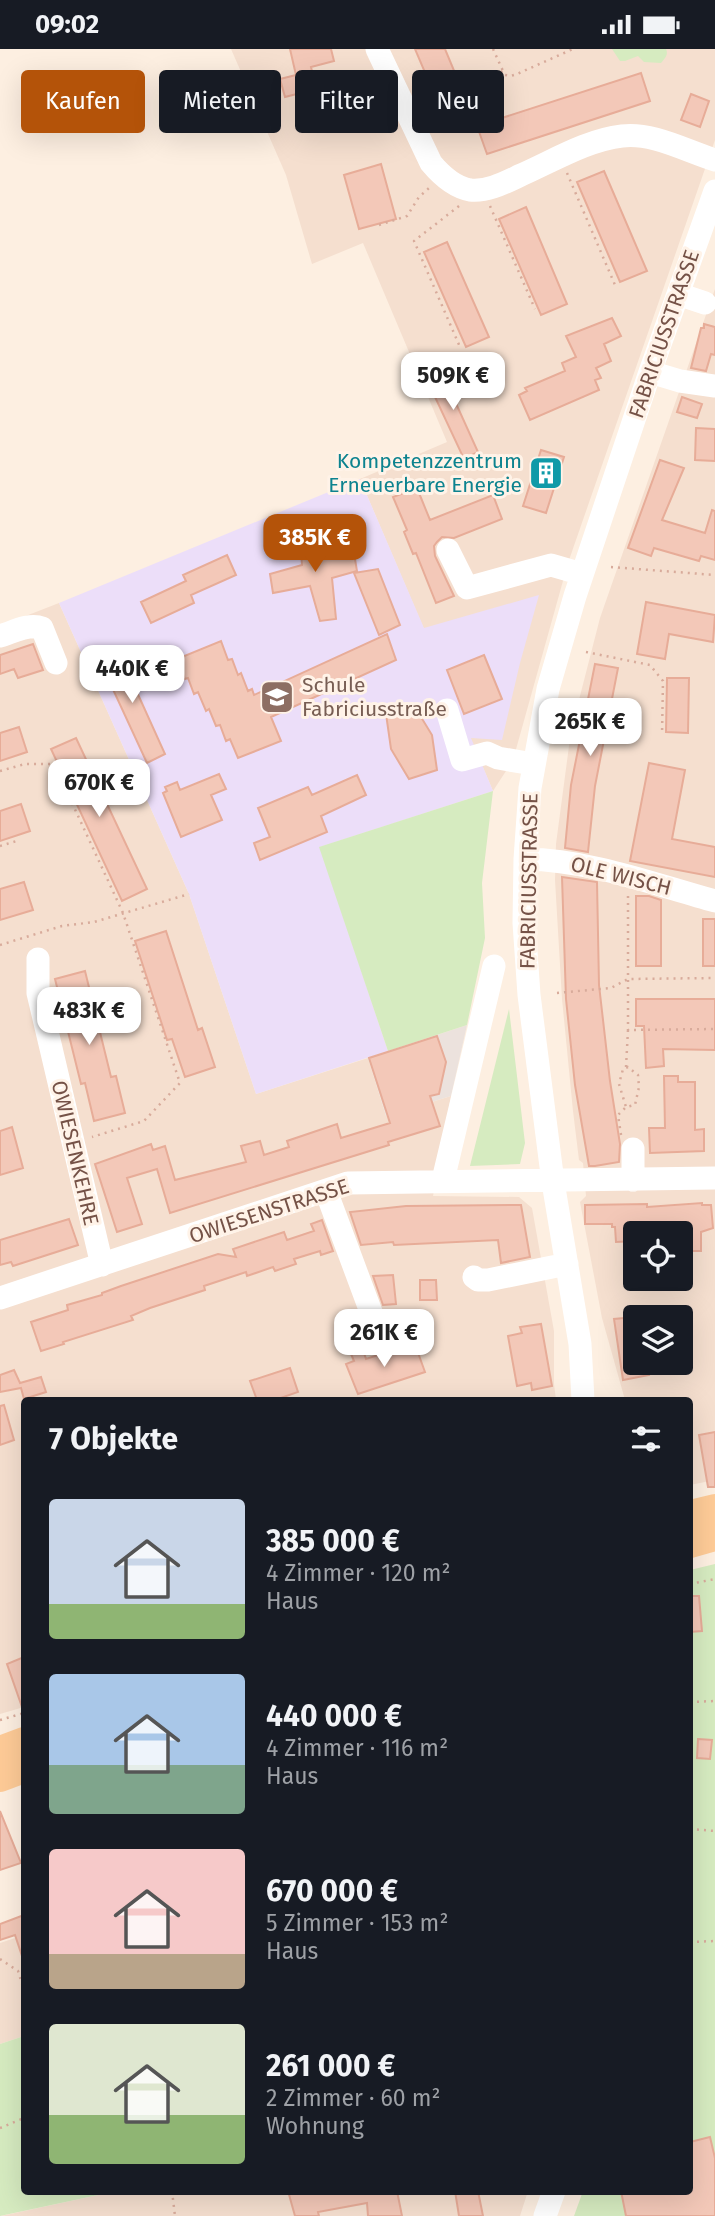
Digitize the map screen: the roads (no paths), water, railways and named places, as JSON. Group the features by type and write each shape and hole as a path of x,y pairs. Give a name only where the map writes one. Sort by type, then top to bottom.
{"main road":[{"path":"693,1514 715,1509"},
{"path":"693,1542 715,1536"},
{"path":"0,1777 9,1746"}],"street":[{"path":"377,49 431,163 453,184 476,190 603,140 623,136 642,136 715,160"},
{"name":"FABRICIUSSTRASSE","path":"583,1397 580,1344 553,1182 528,995 524,923 525,859 533,764 548,688 582,574 715,191"},
{"path":"678,294 705,303"},
{"path":"650,372 680,381 715,386"},
{"path":"449,550 467,588 551,565 582,574"},
{"path":"0,636 38,626 42,628 57,663"},
{"path":"447,710 462,760 487,753 498,758 533,764"},
{"name":"OLE WISCH","path":"525,859 578,864 715,901"},
{"name":"OWIESENKEHRE","path":"38,958 38,993 102,1265"},
{"name":"FABRICIUSSTRASSE","path":"443,1180 494,966"},
{"path":"627,1143 633,1180"},
{"name":"OWIESENSTRASSE","path":"0,1298 348,1183 715,1178"},
{"path":"326,1191 377,1328"},
{"path":"474,1276 478,1280 488,1280 567,1264"},
{"name":"FABRICIUSSTRASSE","path":"580,1344 597,1397"},
{"path":"545,2216 553,2195"}],"place":[{"name":"Kompetenzzentrum Erneuerbare Energie","path":"546,473"},
{"name":"Schule Fabriciusstraße","path":"277,697"}]}
